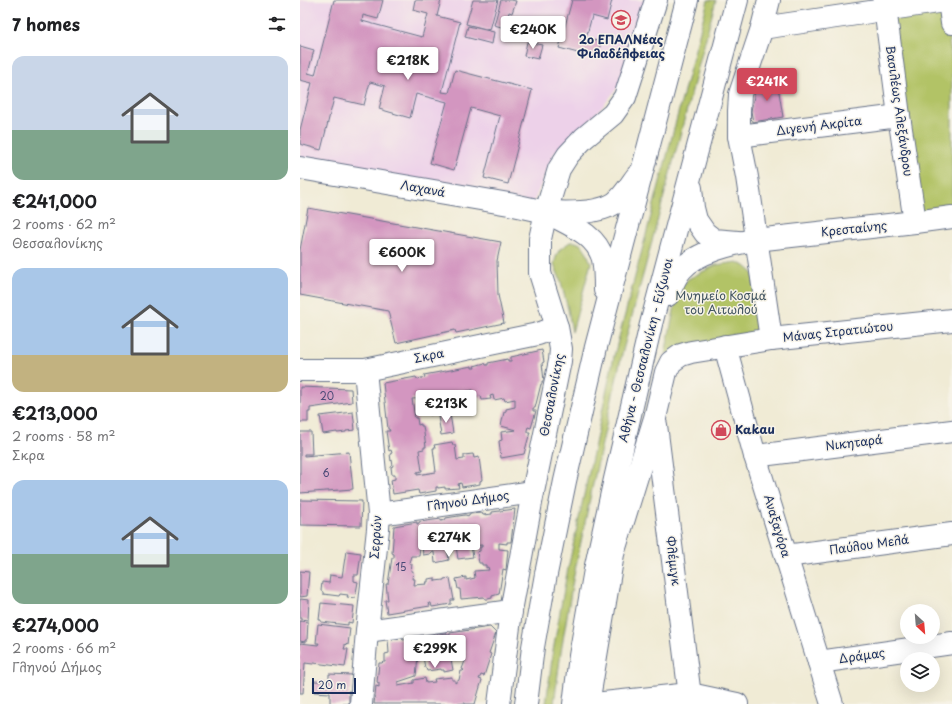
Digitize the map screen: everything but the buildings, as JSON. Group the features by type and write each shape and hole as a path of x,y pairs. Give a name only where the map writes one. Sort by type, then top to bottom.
{"main road":[{"name":"Θεσσαλονίκης","path":"499,704 511,611 533,492 560,361 561,349 557,327 540,274 540,239 546,212 559,169 568,155 584,138 613,114 625,98 656,0"},
{"path":"526,704 533,648 565,481 596,347 687,0"},
{"name":"Αθήνα - Θεσσαλονίκη - Εύζωνοι","path":"574,704 580,656 608,509 651,324 736,0"},
{"path":"769,0 762,28 740,94 739,136 747,177 748,241 771,339"},
{"path":"762,28 885,5 950,0 952,23"},
{"name":"Βασιλέως Αλεξάνδρου","path":"885,5 899,116 915,222"},
{"name":"Διγενή Ακρίτα","path":"739,136 899,116"},
{"path":"546,212 570,213 589,211 603,208 614,203 625,193 645,159"},
{"name":"Λαχανά","path":"300,168 509,204 546,212"},
{"path":"691,175 693,208 696,220 705,233 714,240 748,241"},
{"path":"546,212 590,237 598,247 603,258 605,273 606,309"},
{"name":"Κρεσταίνης","path":"748,241 952,217"},
{"path":"651,324 681,269 702,255 719,248 748,241"},
{"name":"Μάνας Στρατιώτου","path":"725,346 771,339 952,320"},
{"name":"Σκρα","path":"300,370 365,370 538,334 557,327"},
{"path":"588,704 613,554 655,418 666,372 671,362 681,355 725,346"},
{"name":"Αναξαγόρα","path":"725,346 755,456 832,704"},
{"name":"Σερρών","path":"361,704 379,514 365,370"},
{"name":"Φλέμιγκ","path":"655,418 691,699"},
{"name":"Νικηταρά","path":"755,456 952,431"},
{"name":"Γληνού Δήμος","path":"379,514 533,492"},
{"name":"Παύλου Μελά","path":"786,556 952,534"},
{"path":"367,631 511,611"},
{"name":"Δράμας","path":"819,662 952,643"},
{"path":"594,704 691,699 738,704"}],"shaded area":[{"path":"300,0 647,0 621,83 604,105 585,125 555,152 533,203 300,158"}],"green space":[{"path":"708,0 716,0 621,358 573,580 554,704 546,704 553,651 566,578 614,356"},
{"path":"945,9 952,63 952,209 921,213 890,16"},
{"path":"570,242 576,242 582,245 591,263 572,332 568,309 560,279 554,264 560,249"},
{"name":"Μνημείο Κοσμά του Αιτωλού","path":"737,262 745,266 753,273 759,327 752,333 665,354 678,291 688,279 716,265"}],"place":[{"name":"2ο ΕΠΑΛΝέας Φιλαδέλφειας","path":"621,20"},
{"name":"Kakau","path":"721,430"}]}
